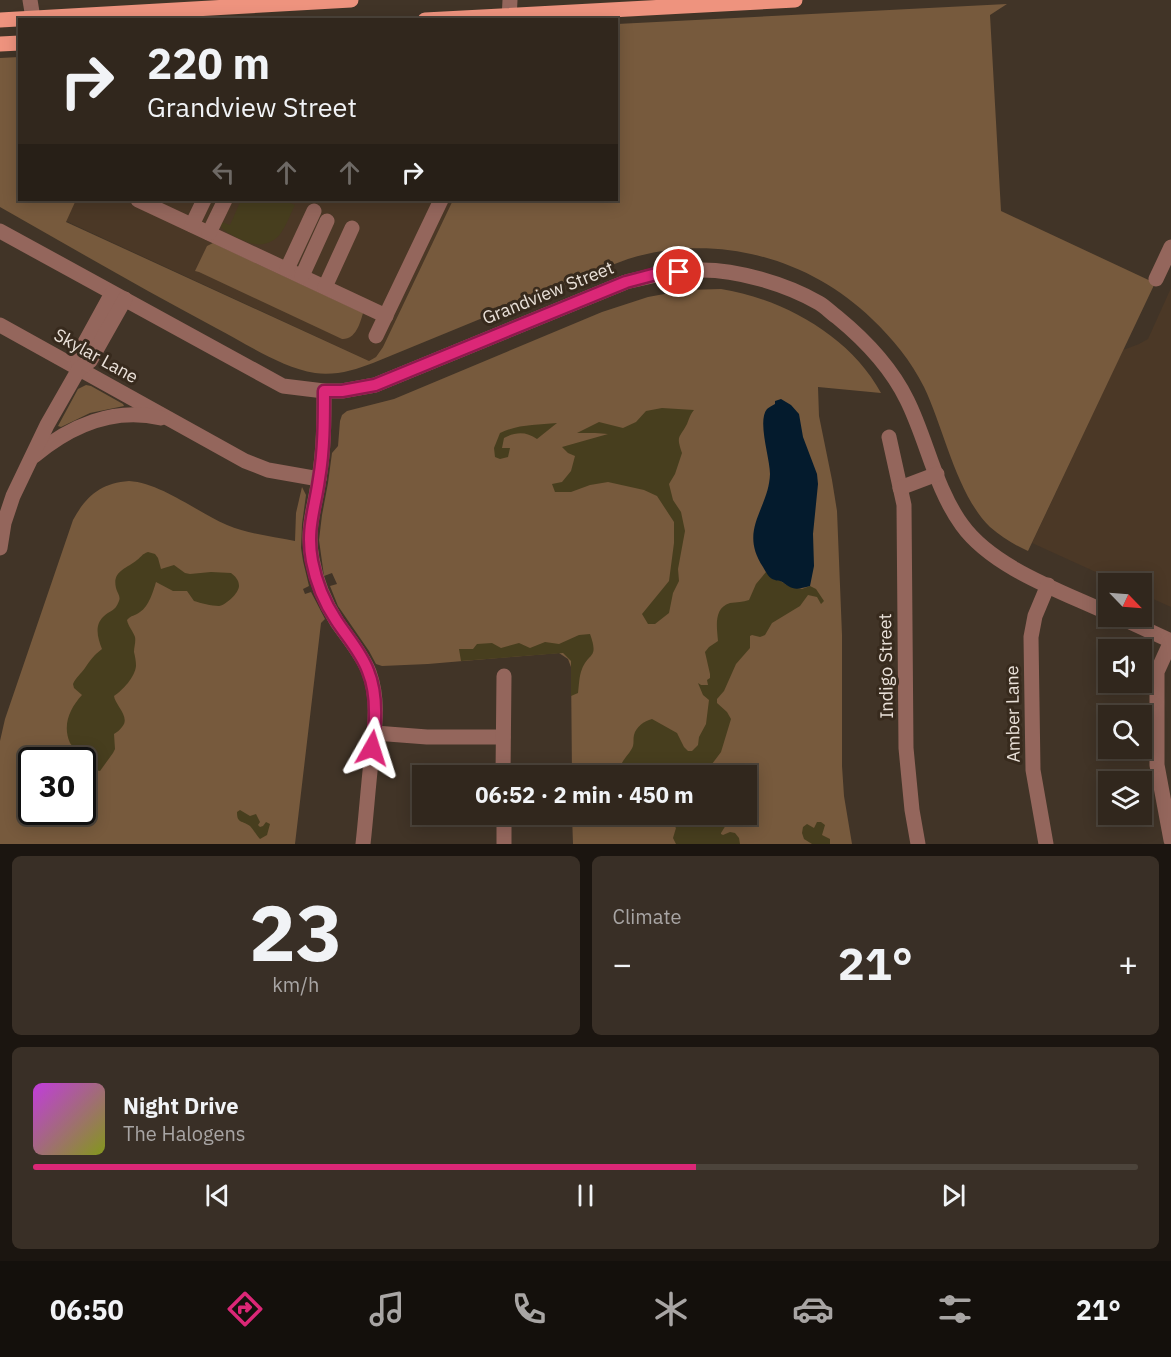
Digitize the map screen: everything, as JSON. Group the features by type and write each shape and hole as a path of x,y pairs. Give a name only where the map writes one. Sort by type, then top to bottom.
{"main road":[{"path":"33,18 351,0"},
{"path":"444,18 509,11 795,0"},
{"path":"0,20 18,19"},
{"path":"0,44 18,43"}],"street":[{"path":"30,0 33,18"},
{"path":"140,201 386,316"},
{"path":"192,225 204,201"},
{"path":"209,233 225,201"},
{"path":"376,336 441,201"},
{"path":"287,269 314,211"},
{"path":"302,276 327,221"},
{"path":"325,287 352,228"},
{"name":"Grandview Street","path":"0,231 283,386 324,391 342,391 375,385 626,282 660,273 699,270 740,274 781,285 820,304 855,332 888,368 907,399 948,502 963,526 987,551 1018,571 1098,608"},
{"path":"1156,279 1171,247"},
{"path":"0,548 2,523 47,425 79,369 78,355 119,296"},
{"name":"Skylar Lane","path":"0,325 245,461 256,466 319,479"},
{"path":"324,391 322,458 310,526 310,544 312,562 326,603 369,671 375,705 375,734 363,844"},
{"name":"Skylar Lane","path":"31,459 48,445 90,422 111,417 141,415 173,421"},
{"name":"Indigo Street","path":"889,437 904,505 906,748 918,844"},
{"path":"900,488 937,474"},
{"name":"Amber Lane","path":"1046,844 1033,770 1031,637 1035,616 1048,585"},
{"path":"1141,627 1171,641 1157,672 1164,689 1157,765 1171,841 1165,844"},
{"path":"503,765 504,676"},
{"path":"375,734 503,737"},
{"path":"504,825 504,844"}],"shaded area":[{"path":"1007,4 990,15 1001,211 1155,283 1028,551 999,534 979,514 960,480 924,387 894,342 847,298 819,280 789,266 758,256 726,250 693,248 661,251 628,259 366,366 345,372 322,374 289,366 264,354 0,207 0,58 18,57 18,201 76,201 66,222 369,361 376,357 383,347 453,201 618,201 618,24"},
{"path":"76,201 453,201 383,347 376,357 369,361 66,221"},
{"path":"213,243 363,313 354,334 347,339 342,339 195,271 207,246"},
{"path":"1171,288 1171,607 1152,598 1152,573 1098,573 1032,543 1123,350 1148,339"},
{"path":"721,289 768,301 791,311 813,323 852,354 881,393 818,387 819,416 837,511 842,635 842,766 844,796 852,844 573,844 572,825 757,825 757,765 572,765 571,667 568,659 559,653 428,664 382,666 376,664 338,606 330,586 337,584 332,573 324,576 319,540 322,515 332,453 338,446 342,415 347,411 394,399 602,312 648,297 686,290"},
{"path":"86,385 124,406 90,413 61,427 58,426 78,389"},
{"path":"129,481 141,483 166,492 235,528 295,541 296,513 302,487 306,495 301,548 309,586 303,589 305,594 311,592 325,619 321,623 295,844 0,844 0,741 5,719 73,520 83,504 95,492 110,485"}],"sand":[{"path":"241,201 285,201 295,205 283,230 268,243 246,242 221,226 222,222 230,225"},
{"path":"662,408 694,410 679,437 682,453 669,484 673,500 681,512 685,531 678,569 679,581 673,593 669,613 655,624 648,624 642,614 669,581 674,543 674,522 657,496 644,490 608,482 590,485 571,492 555,492 552,484 562,482 571,471 575,456 562,447 608,434 577,433 599,422 623,428 636,422 646,411"},
{"path":"557,423 537,439 520,433 504,438 502,448 510,448 508,457 500,459 495,457 494,448 500,433 521,426"},
{"path":"148,552 155,554 161,569 174,565 190,574 231,573 239,584 235,595 222,605 216,606 194,601 187,591 173,591 156,582 146,606 127,620 135,637 136,666 128,683 114,696 125,719 120,729 114,734 115,749 100,771 96,770 96,747 73,747 68,736 68,717 82,695 73,684 93,657 102,649 98,637 98,624 116,607 119,601 115,582 118,574"},
{"path":"766,572 788,586 802,589 810,586 816,589 824,601 821,604 817,597 808,595 800,606 772,623 765,635 750,636 750,648 736,664 724,691 717,699 717,703 731,719 721,752 712,765 622,765 632,748 635,732 641,725 652,719 677,733 688,751 692,751 698,745 699,737 706,724 709,700 703,695 698,683 708,685 707,680 710,674 705,652 718,641 718,614 730,603 749,600 756,584"},
{"path":"590,634 593,652 582,669 578,693 571,696 571,661 563,653 461,661 459,649 473,649 477,644 492,643 501,648 519,643 530,648 545,642 559,644 579,635"},
{"path":"240,810 250,816 256,814 260,827 266,822 270,824 267,835 260,839 250,826 239,820 237,812"},
{"path":"817,822 825,825 822,835 830,839 830,844 812,844 804,839 803,827 807,824 814,828"},
{"path":"673,825 726,825 721,834 735,833 740,844 676,844 673,838 676,828"}],"water":[{"path":"781,399 799,414 803,437 817,474 818,484 813,534 814,566 810,586 799,589 791,588 769,577 756,554 753,541 770,474 764,415 767,409 775,404 775,401"}],"route":[{"path":"372,748 376,716 369,671 326,603 312,562 310,526 322,458 324,391 342,391 375,385 626,282 660,273 679,272"}]}
